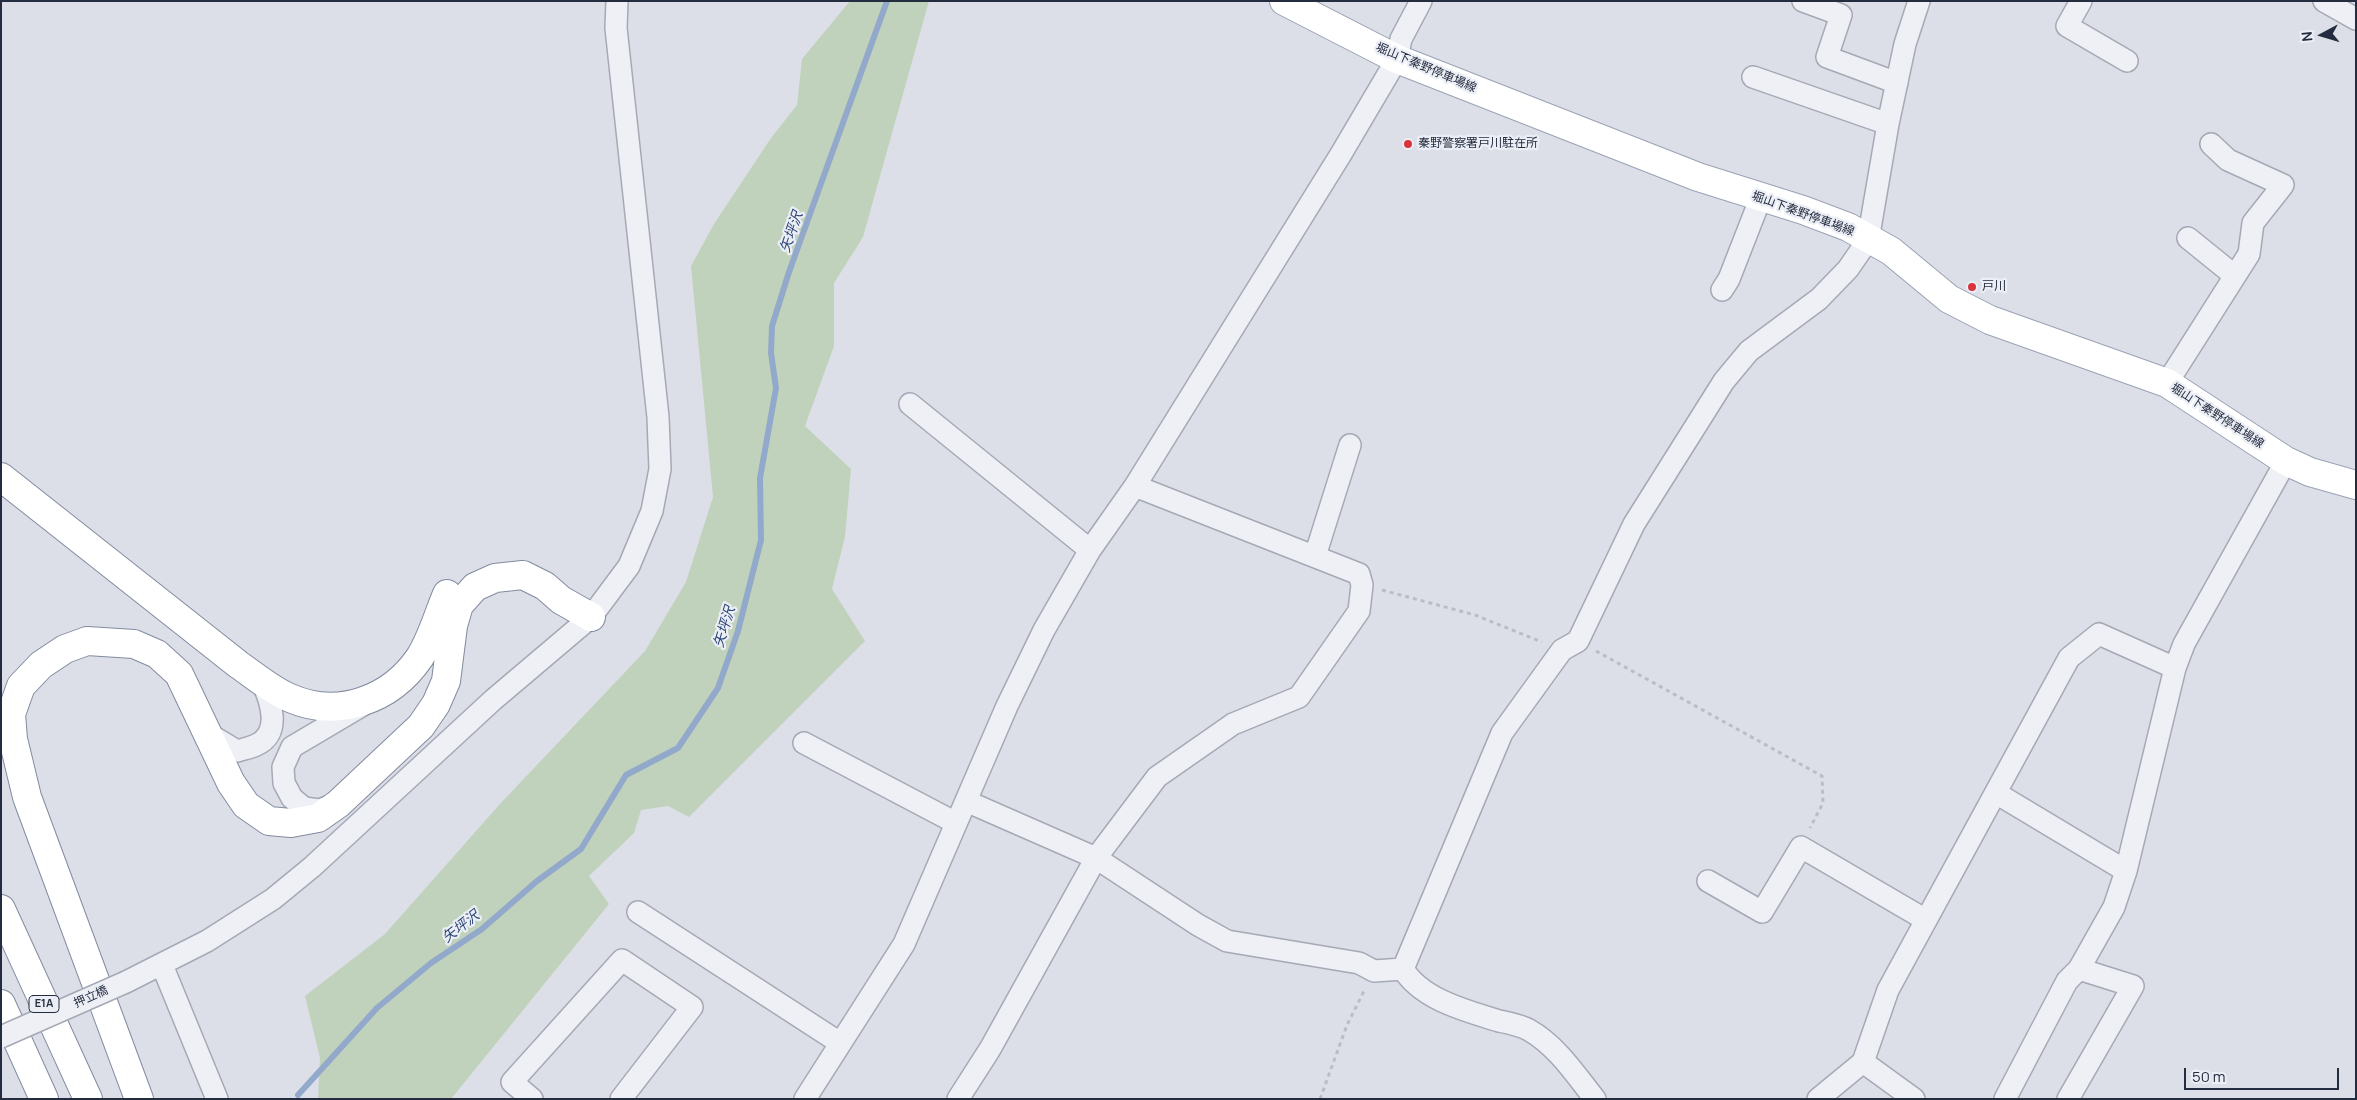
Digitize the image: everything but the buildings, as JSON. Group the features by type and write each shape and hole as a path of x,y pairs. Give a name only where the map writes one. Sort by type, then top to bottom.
{"main road":[{"name":"堀山下秦野停車場線","path":"1284,1 1397,58 1698,177 1762,197 1848,228 1891,251 1949,299 1990,320 2166,383 2286,461 2310,472 2356,486"},
{"path":"1,477 262,682 288,697 318,706 341,706 370,700 391,688 411,670 430,639 451,588 469,570 484,562 514,558 542,564 568,588 591,617"},
{"path":"140,1099 27,797 13,739 11,714 21,686 41,665 64,649 87,641 134,644 157,654 178,674 231,783 246,805 269,821 291,823 318,818 338,804 420,726 436,704 446,681 453,626 459,605 475,588 495,578 523,575 545,586 561,600 591,617"},
{"name":"E1A","path":"1,909 88,1099"},
{"path":"1,1004 44,1099"}],"street":[{"name":"押立橋","path":"1,1037 162,965 207,941 272,899 312,867 493,700 591,617 629,566 652,511 660,469 658,417 616,28 617,1"},
{"path":"804,1099 904,944 1007,706 1044,630 1090,550 1135,486 1397,58 1401,39 1421,1"},
{"path":"1803,1 1841,15 1827,57 1897,83"},
{"path":"1403,969 1502,733 1570,646 1634,524 1724,381 1749,350 1819,298 1848,269 1868,240 1888,124 1905,44 1919,1"},
{"path":"2081,1 2067,26 2127,61"},
{"path":"2324,1 2356,19"},
{"path":"1753,77 1888,124"},
{"path":"2166,383 2249,254 2253,223 2283,185 2228,160 2211,144"},
{"path":"1722,290 1729,279 1762,197"},
{"path":"2188,238 2235,276"},
{"path":"910,404 1090,550"},
{"path":"1315,556 1350,445"},
{"path":"2005,1099 2067,981 2079,969 2114,907 2126,871 2176,668 2184,644 2286,461"},
{"path":"958,1099 990,1049 1096,858 1157,777 1233,724 1299,697 1359,611 1362,585 1359,574 1135,486"},
{"path":"1818,1099 1863,1062 1888,990 2069,658 2099,634 2176,668"},
{"path":"207,733 237,750 258,745 268,734 274,717 270,698 262,682"},
{"path":"338,804 319,810 304,808 292,798 284,783 283,767 292,747 370,700"},
{"path":"804,743 956,823"},
{"path":"1996,793 2126,871"},
{"path":"966,801 1096,858 1198,925 1226,941 1358,963 1374,971 1403,969"},
{"path":"1708,881 1762,912 1801,847 1926,920"},
{"path":"638,912 840,1043"},
{"path":"532,1099 512,1082 622,960 692,1007 621,1099"},
{"path":"162,965 217,1099"},
{"path":"1403,969 1410,979 1435,996 1464,1010 1528,1029 1559,1054 1595,1099"},
{"path":"2068,1099 2133,986 2079,969"},
{"path":"1863,1062 1914,1099"}],"path":[{"path":"1362,585 1475,615 1631,668 1822,776 1824,803 1801,847"},
{"path":"1320,1099 1347,1025 1374,971"}],"green space":[{"path":"850,1 929,1 863,237 834,283 834,346 805,426 851,469 845,537 832,589 865,641 689,817 668,806 641,810 634,833 589,876 609,904 451,1099 318,1099 320,1058 305,996 385,934 499,805 645,651 686,582 713,497 691,266 714,224 771,138 797,105 802,59"}],"waterway":[{"name":"矢坪沢","path":"298,1095 377,1008 431,963 482,929 537,881 581,849 626,775 678,748 718,688 738,631 761,540 760,478 776,388 771,353 772,326 789,272 887,1"}],"place":[{"name":"秦野警察署戸川駐在所","path":"1408,144"},
{"name":"戸川","path":"1972,287"}]}
